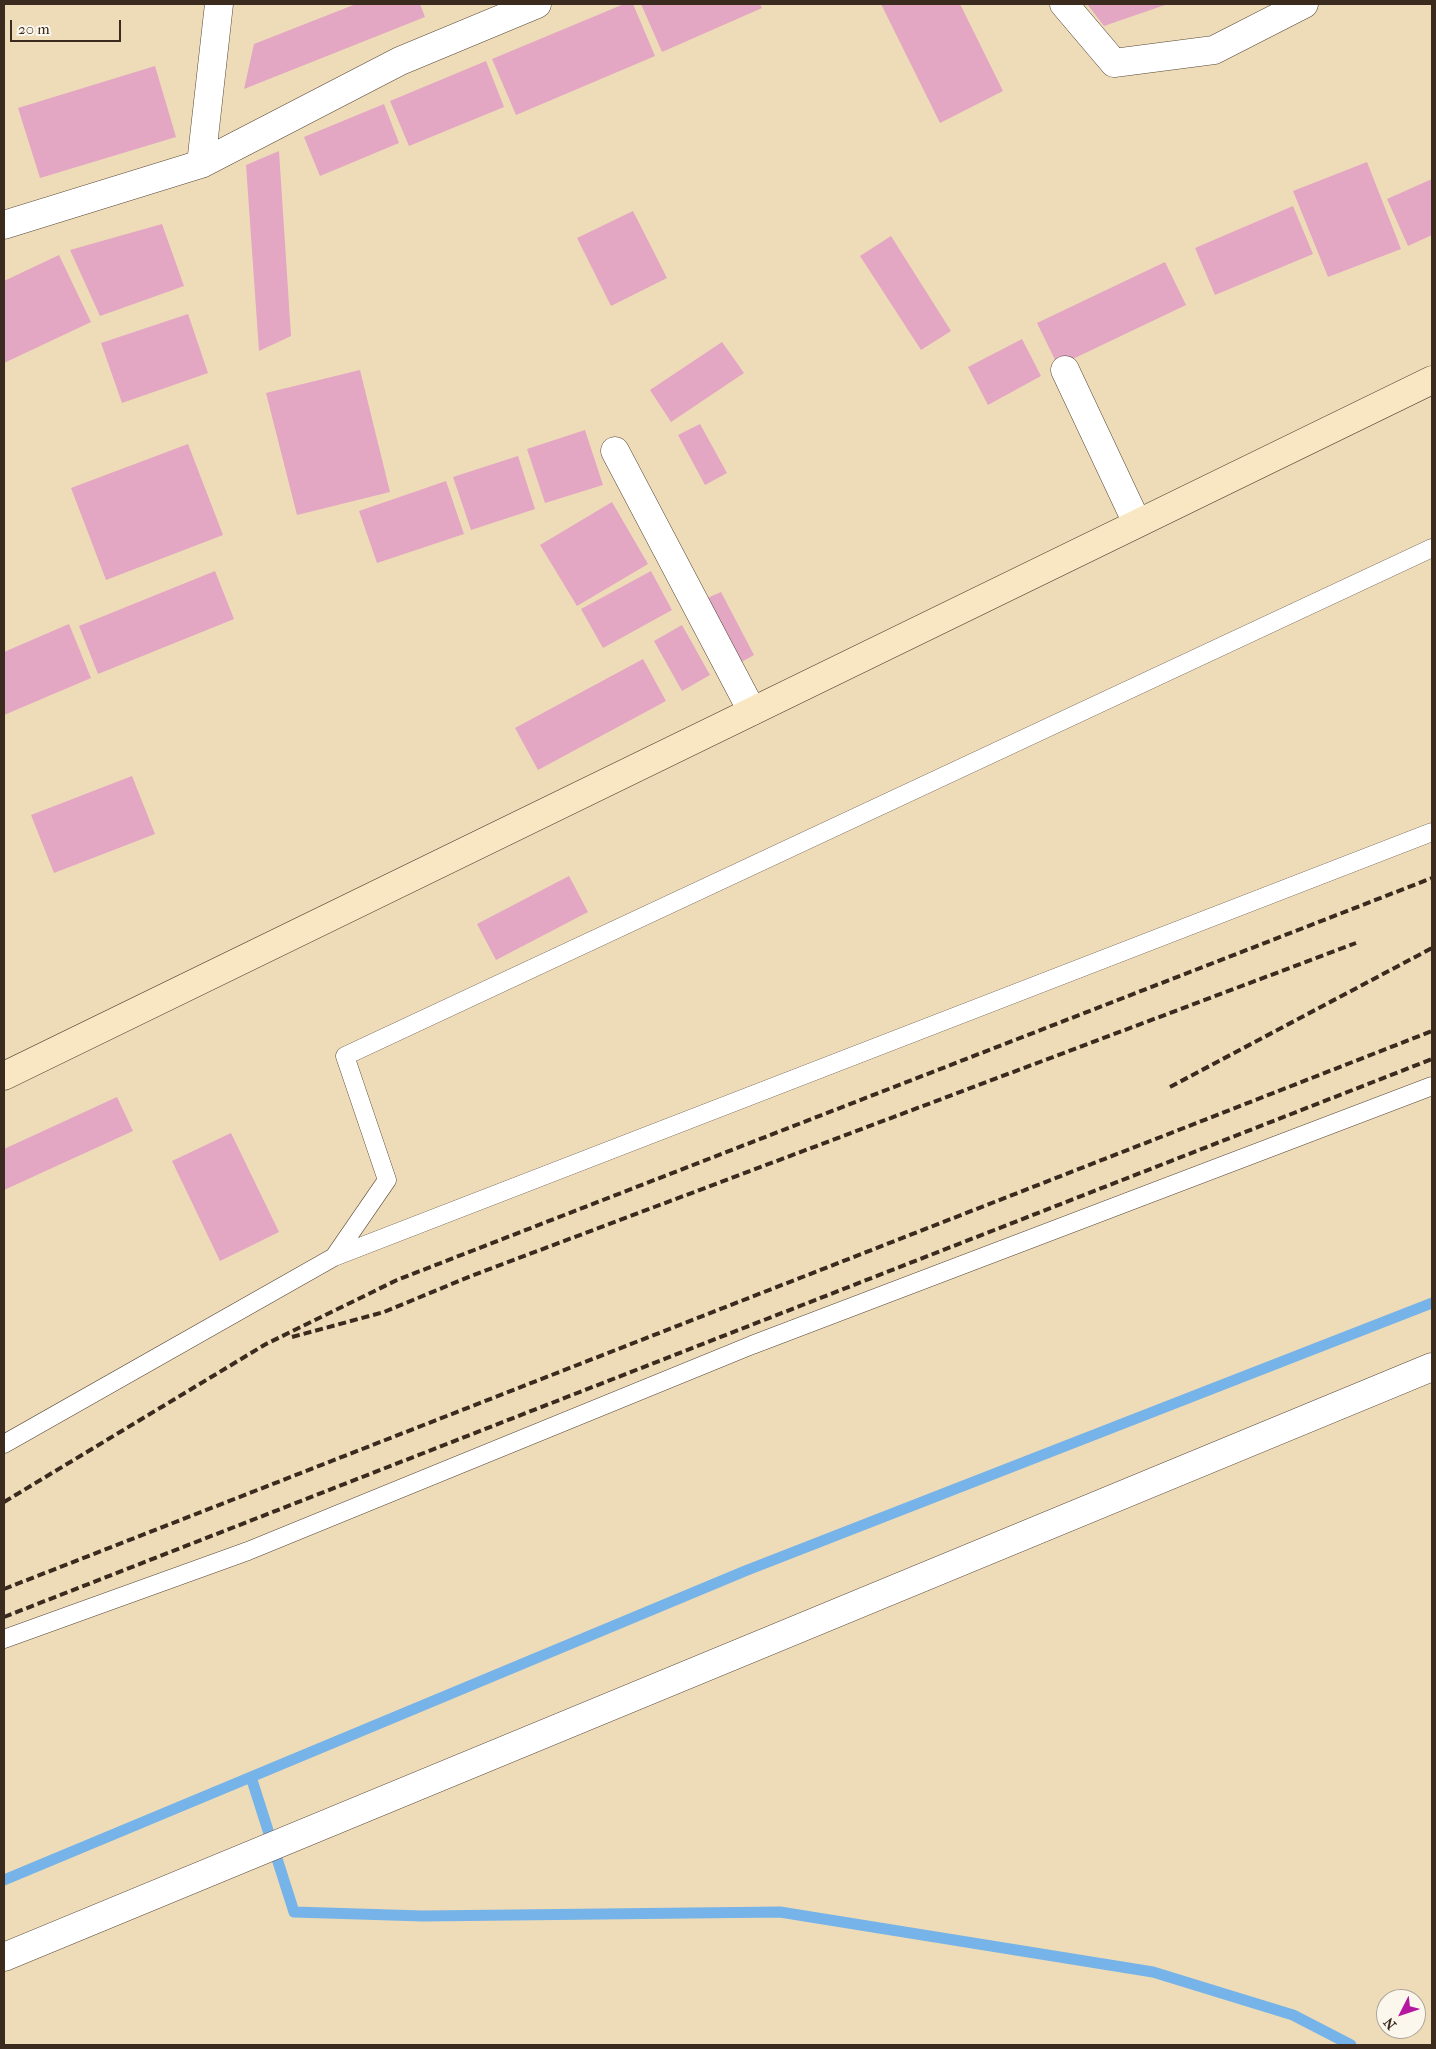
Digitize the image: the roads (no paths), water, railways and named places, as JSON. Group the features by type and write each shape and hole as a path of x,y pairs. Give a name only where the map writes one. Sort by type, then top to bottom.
{"main road":[{"path":"4,1076 1432,380"}],"street":[{"path":"201,164 219,4"},
{"path":"4,225 201,164 400,61 538,4"},
{"path":"1064,4 1114,63 1214,50 1304,4"},
{"path":"1066,370 1137,523"},
{"path":"616,451 752,711"},
{"path":"4,1956 1432,1367"}],"lane":[{"path":"334,1257 387,1180 346,1056 1432,548"},
{"path":"4,1444 334,1257 1432,832"},
{"path":"4,1639 248,1551 752,1345 1432,1086"}],"waterway":[{"path":"4,1880 745,1571 1432,1303"},
{"path":"251,1777 294,1912 423,1916 780,1912 1153,1972 1293,2015 1351,2045"}],"railway":[{"path":"4,1502 266,1344 397,1280 1432,878"},
{"path":"292,1337 384,1312 471,1276 1356,943"},
{"path":"1170,1087 1432,948"},
{"path":"4,1589 1432,1031"},
{"path":"4,1617 1432,1059"}]}
